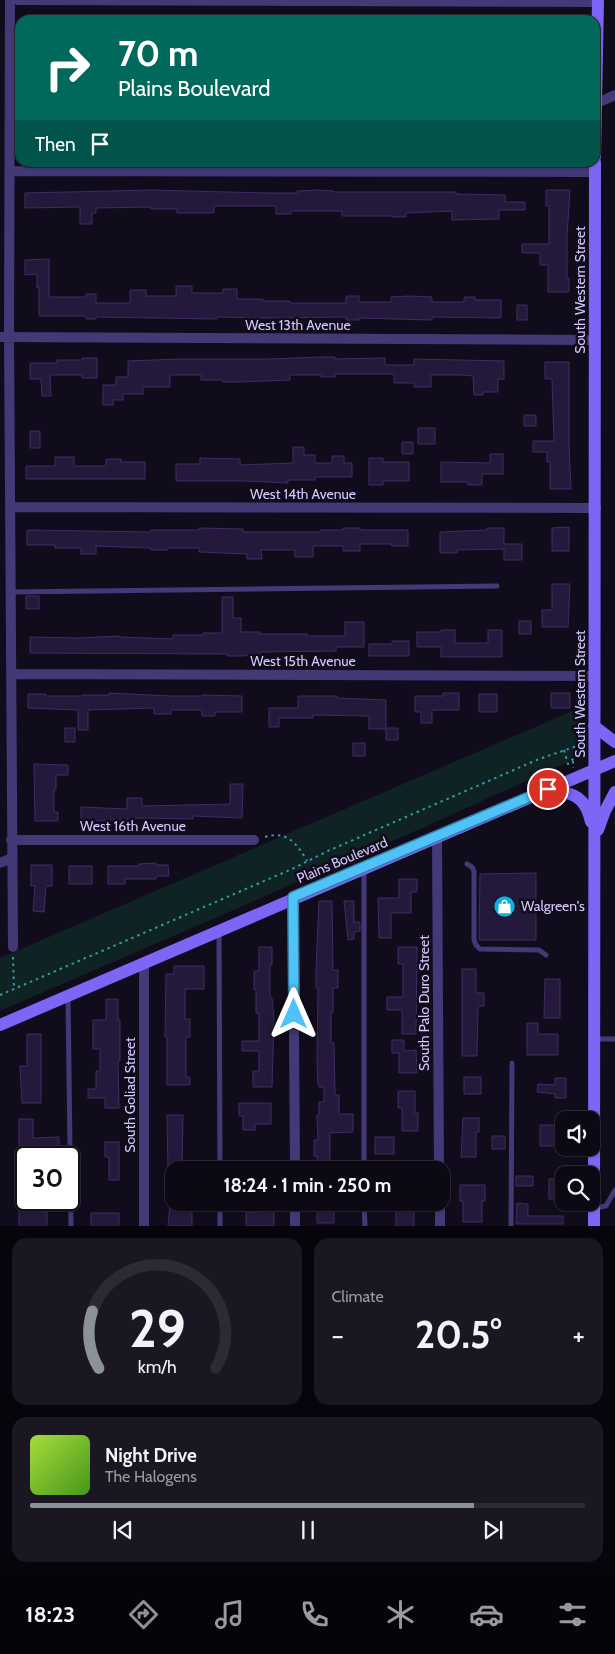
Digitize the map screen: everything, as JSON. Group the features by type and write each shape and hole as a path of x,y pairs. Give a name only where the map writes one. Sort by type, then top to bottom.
{"main road":[{"path":"598,1 598,15"},
{"name":"South Western Street","path":"594,1166 595,167"},
{"path":"594,726 615,742"},
{"name":"Plains Boulevard","path":"0,1025 144,964 293,897 615,761"},
{"path":"548,789 576,795 584,803 590,815 595,838"},
{"path":"595,838 605,811 615,792"},
{"name":"South Western Street","path":"594,1211 594,1226"}],"street":[{"path":"10,0 10,171 4,337 10,507 13,947"},
{"path":"18,0 598,1"},
{"path":"600,102 615,95"},
{"path":"10,171 595,167"},
{"name":"West 13th Avenue","path":"4,337 595,340"},
{"name":"West 14th Avenue","path":"10,507 596,508"},
{"name":"West 15th Avenue","path":"12,674 595,676"},
{"name":"South Palo Duro Street","path":"437,836 439,1161"},
{"name":"West 16th Avenue","path":"12,840 254,840"},
{"path":"0,864 12,858"},
{"path":"293,897 295,1161"},
{"name":"South Goliad Street","path":"144,964 144,1226"},
{"path":"295,1211 296,1226"},
{"path":"440,1211 440,1226"}],"lane":[{"path":"11,592 497,586"},
{"path":"467,864 474,871 474,940 476,946 480,949 539,950 546,956"},
{"path":"364,868 364,1161"},
{"path":"219,930 220,1161"},
{"path":"68,996 71,1226"},
{"path":"594,1039 615,1039"},
{"path":"511,1226 512,1063"},
{"path":"600,1207 606,1206 615,1190"},
{"path":"220,1211 220,1226"},
{"path":"364,1211 364,1226"}],"path":[{"path":"0,995 538,759 563,750 578,746 576,756 568,764 563,750"},
{"path":"254,840 270,835 288,837 299,847 307,861"},
{"path":"13,947 14,989"}],"green space":[{"path":"579,708 575,754 566,763 411,833 0,1011 0,958"}],"building":[{"path":"151,190 267,193 297,193 297,191 319,190 334,192 456,192 456,194 505,195 505,202 525,202 525,210 499,210 499,219 452,220 452,211 406,213 406,217 392,217 342,216 342,211 291,211 291,214 276,214 276,206 214,206 214,213 177,213 177,209 151,209 151,207 96,208 96,213 92,213 92,224 80,224 80,207 25,208 25,193"},
{"path":"546,190 570,190 567,237 569,292 548,292 548,265 540,265 540,253 522,253 522,244 549,244 549,206 546,206"},
{"path":"49,259 49,297 86,297 86,294 96,294 96,303 130,303 130,290 146,290 146,296 176,296 176,286 192,286 192,293 223,293 223,289 237,289 237,299 290,301 290,303 346,303 346,296 359,296 359,302 391,302 391,297 409,296 432,297 432,302 464,302 464,297 475,297 475,300 501,300 501,318 432,317 432,320 359,318 359,320 346,320 346,317 217,317 217,319 96,317 96,319 86,319 86,316 39,316 37,274 25,275 25,260"},
{"path":"517,305 527,305 527,320 517,320"},
{"path":"335,357 335,359 385,358 385,365 414,365 414,359 504,361 504,379 498,379 498,392 483,392 483,395 474,395 473,376 462,375 431,375 431,387 414,387 414,383 394,383 394,374 335,374 335,377 290,375 290,380 239,382 201,380 201,375 170,375 170,387 143,387 143,394 123,394 123,400 113,400 113,405 103,405 103,385 116,385 116,377 128,377 128,361"},
{"path":"82,358 97,358 97,378 82,378 82,375 50,375 51,396 42,396 41,379 30,379 30,363 57,363 57,360 82,360"},
{"path":"545,362 569,362 571,489 550,489 550,462 547,462 547,452 533,452 533,441 554,441 552,379 545,379"},
{"path":"524,415 536,415 536,426 524,426"},
{"path":"418,428 435,428 435,444 418,444"},
{"path":"30,431 40,431 40,448 30,448"},
{"path":"402,442 413,442 413,454 402,454"},
{"path":"293,447 304,447 304,455 315,455 315,463 332,463 332,456 344,456 344,463 352,463 352,477 315,477 315,480 288,480 288,483 176,481 176,464 200,464 200,458 240,459 240,465 293,463"},
{"path":"490,454 503,454 503,474 482,474 482,485 468,485 468,482 441,482 441,462 490,463"},
{"path":"55,457 74,457 74,466 106,466 106,459 121,459 121,462 145,462 145,479 26,479 26,466 55,466"},
{"path":"369,458 383,458 383,462 409,462 409,481 383,481 383,485 369,485"},
{"path":"569,527 569,551 552,551 552,528"},
{"path":"199,528 243,529 243,532 320,532 320,530 343,530 343,528 408,530 408,546 360,544 360,551 343,551 343,546 313,546 313,557 295,557 295,550 261,550 262,559 247,559 247,554 199,552 199,548 151,550 151,548 96,546 96,554 81,554 81,548 55,548 55,545 27,545 27,530 151,532 151,530 199,530"},
{"path":"487,528 504,528 504,544 522,544 522,560 504,560 504,549 457,550 457,553 440,553 440,532 487,530"},
{"path":"552,584 570,584 568,627 542,627 542,610 552,610"},
{"path":"26,596 39,596 39,609 26,609"},
{"path":"222,597 233,597 233,618 241,618 241,632 345,636 345,622 364,622 364,647 336,647 336,651 260,652 260,655 241,656 227,656 227,654 30,653 30,637 80,638 120,636 173,639 173,635 222,633"},
{"path":"519,621 531,621 531,634 519,634"},
{"path":"441,630 455,630 455,643 488,643 488,630 502,630 502,657 441,657 441,647 417,647 417,632 441,632"},
{"path":"392,641 409,641 409,656 369,656 369,644 392,644"},
{"path":"109,693 171,696 242,696 242,712 215,712 215,716 202,716 202,710 171,710 171,714 154,714 154,708 88,710 88,730 78,730 78,710 28,708 28,694 82,696 109,695"},
{"path":"443,693 459,693 459,710 432,710 432,723 421,723 421,712 415,712 415,696 443,696"},
{"path":"551,693 570,693 570,708 551,708"},
{"path":"479,694 497,694 497,712 479,712"},
{"path":"298,696 337,696 337,698 386,700 386,728 398,728 398,740 386,740 386,729 369,729 369,716 313,715 313,718 279,718 279,727 269,727 269,708 298,708"},
{"path":"65,728 75,728 75,742 65,742"},
{"path":"353,743 365,743 365,756 353,756"},
{"path":"34,764 68,765 68,775 56,775 54,812 58,812 58,821 35,821"},
{"path":"230,784 243,784 242,818 193,816 193,819 142,818 81,822 81,807 127,809 127,798 142,798 142,806 230,804"},
{"path":"156,863 156,865 168,865 169,876 156,876 156,879 125,879 125,884 108,884 108,866 139,866 139,864"},
{"path":"31,865 52,865 52,886 46,886 44,912 33,911 35,886 31,886"},
{"path":"69,866 92,866 92,884 69,884"},
{"path":"536,873 536,940 479,940 480,874"},
{"path":"399,879 417,879 417,892 411,892 411,913 391,913 391,938 379,938 378,898 399,898"},
{"path":"319,901 332,901 333,970 338,970 338,988 333,988 333,1012 331,1012 331,1043 334,1043 335,1095 339,1095 339,1114 353,1114 353,1132 330,1133 330,1161 317,1161 317,1156 314,1156 314,1140 318,1140 317,1115 319,1115 319,1102 324,1102 324,1087 319,1087 318,1085 318,988 316,988"},
{"path":"344,901 354,901 354,922 360,922 360,931 354,932 354,939 348,940"},
{"path":"259,947 272,947 270,998 272,998 274,1018 272,1087 253,1087 253,1071 259,1071 259,1051 242,1051 242,1041 259,1041 259,1013 256,1013 254,971 259,971"},
{"path":"398,947 417,947 416,1034 402,1034 402,1010 387,1010 387,997 403,997 403,964 398,964"},
{"path":"174,966 204,966 204,989 185,989 185,1019 190,1019 190,1037 186,1037 186,1077 190,1077 190,1085 167,1085 167,1037 165,1037 166,974 174,974"},
{"path":"462,969 476,969 476,993 484,993 484,1006 478,1006 477,1056 462,1056"},
{"path":"545,979 560,979 560,1018 544,1018"},
{"path":"106,999 118,999 118,1020 120,1020 120,1061 118,1061 119,1108 105,1108 105,1098 88,1098 88,1089 96,1089 96,1071 100,1071 100,1049 93,1049 93,1020 106,1020"},
{"path":"527,1023 538,1023 538,1034 558,1034 558,1055 527,1055"},
{"path":"27,1034 41,1034 41,1103 22,1103 20,1066 27,1066"},
{"path":"392,1040 404,1040 404,1051 416,1050 417,1073 399,1073 399,1053 392,1053"},
{"path":"464,1077 481,1077 481,1094 464,1094"},
{"path":"555,1078 566,1078 566,1098 555,1098 555,1094 537,1092 538,1084 555,1085"},
{"path":"398,1091 415,1091 415,1113 418,1113 418,1131 402,1131 402,1108 398,1108"},
{"path":"239,1103 271,1103 271,1124 255,1124 255,1130 243,1130 243,1116 239,1116"},
{"path":"167,1115 183,1115 182,1161 168,1161"},
{"path":"463,1118 479,1118 479,1132 476,1132 476,1157 461,1157"},
{"path":"19,1119 33,1119 33,1138 59,1137 59,1146 19,1146"},
{"path":"540,1125 555,1125 555,1146 540,1146"},
{"path":"492,1136 505,1136 505,1149 492,1149"},
{"path":"375,1137 394,1137 394,1154 375,1154"},
{"path":"105,1142 119,1142 119,1180 109,1180 109,1157 105,1157"},
{"path":"516,1176 533,1176 533,1186 516,1186"},
{"path":"549,1179 555,1179 555,1199 549,1199"},
{"path":"460,1185 485,1185 485,1201 482,1201 482,1222 463,1222 463,1201 460,1201"},
{"path":"517,1203 528,1204 528,1216 563,1216 563,1224 516,1224"},
{"path":"19,1211 47,1212 47,1226 19,1226"},
{"path":"169,1211 192,1211 192,1226 168,1226"},
{"path":"274,1211 274,1226 246,1226 246,1212"},
{"path":"317,1211 334,1211 334,1223 317,1223"},
{"path":"396,1211 414,1211 414,1226 396,1226"},
{"path":"91,1213 119,1213 119,1226 91,1226"}],"place":[{"name":"Walgreen's","path":"505,906"}],"route":[{"path":"294,1014 293,897 548,789"}]}
